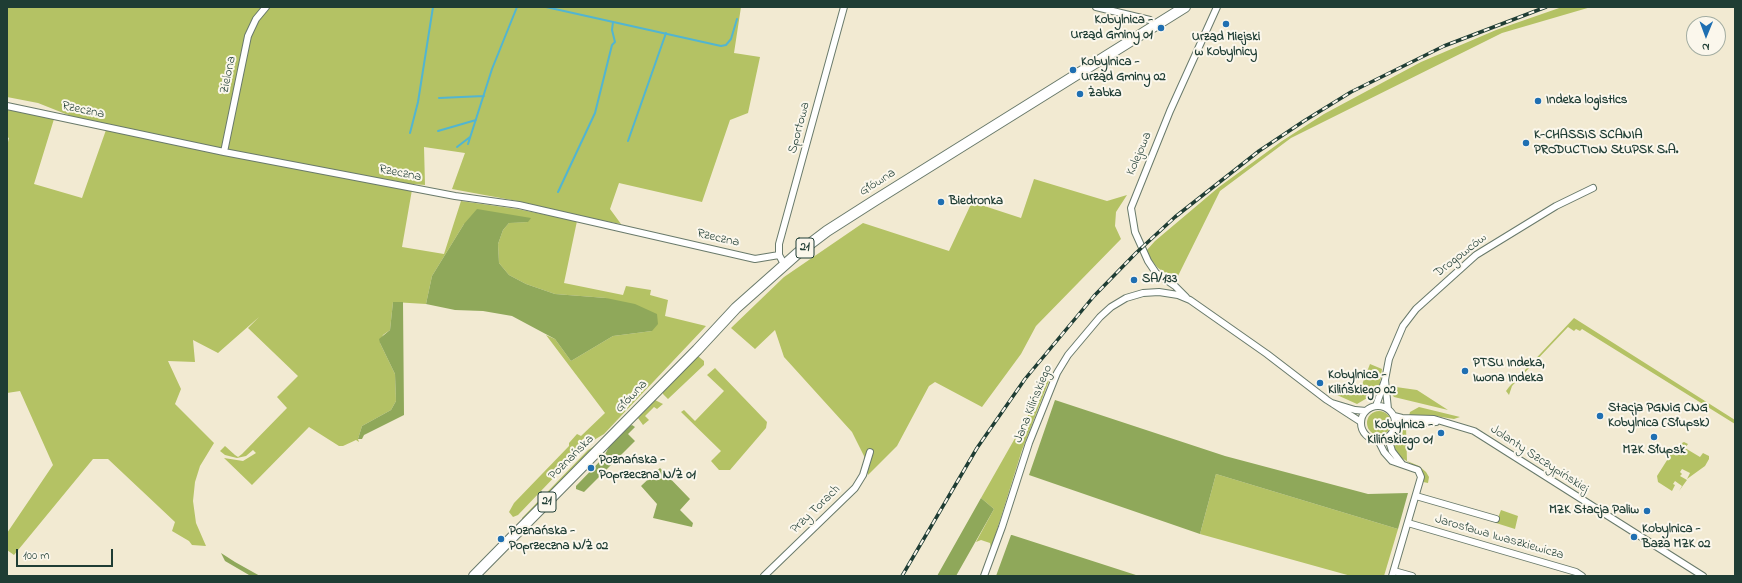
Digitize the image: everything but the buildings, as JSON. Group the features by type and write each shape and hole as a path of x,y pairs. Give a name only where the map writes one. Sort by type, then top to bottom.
{"main road":[{"name":"Główna","path":"621,427 736,308 784,264 827,231 874,200 1185,7"},
{"name":"Poznańska","path":"474,576 621,427"}],"street":[{"name":"Zielona","path":"224,152 248,36 256,19 266,7"},
{"name":"Sportowa","path":"779,255 779,244 844,7"},
{"path":"1096,7 1150,20 1155,25"},
{"name":"Kolejowa","path":"1187,298 1175,286 1153,269 1135,232 1131,208 1164,125 1217,7"},
{"name":"Rzeczna","path":"7,106 224,152 455,196 519,206 755,258 779,255"},
{"name":"Drogowców","path":"1376,406 1396,340 1403,326 1416,308 1476,256 1556,206 1593,188"},
{"path":"779,255 784,264"},
{"name":"Jana Kilińskiego","path":"984,576 1044,401 1057,373 1068,355 1106,312 1126,298 1143,293 1159,292 1187,298"},
{"path":"1187,298 1202,307 1331,402 1361,422"},
{"name":"Drogowców","path":"1385,380 1388,409"},
{"path":"1331,402 1355,410 1366,411 1376,406 1388,409 1394,416 1395,429 1388,438 1378,440 1366,435 1362,429 1361,422 1366,411"},
{"name":"Jolanty Szczypińskiej","path":"1394,416 1402,418 1424,417 1462,426 1478,434 1703,576"},
{"name":"Jolanty Szczypińskiej","path":"1395,429 1401,425 1441,421"},
{"path":"1388,438 1392,451 1402,464"},
{"path":"1378,440 1387,457 1396,463 1418,470 1421,477 1393,573 1412,576"},
{"name":"Przy Torach","path":"764,576 856,488 870,452"},
{"path":"1416,496 1496,519"},
{"name":"Jarosława Iwaszkiewicza","path":"1408,523 1576,572 1582,576"}],"green space":[{"path":"7,7 741,7 734,53 760,57 748,113 730,120 702,202 619,183 610,209 621,224 604,221 517,201 452,189 465,153 424,147 425,185 413,184 402,247 444,254 461,201 517,209 577,221 564,283 623,295 626,286 651,290 650,295 668,300 665,316 706,326 604,434 584,446 518,515 513,517 509,512 514,503 569,446 569,443 577,434 581,436 605,413 546,335 555,339 571,361 613,336 652,331 606,298 555,294 526,284 509,275 499,263 498,244 503,230 509,223 528,222 464,224 432,276 426,304 393,302 390,330 383,335 380,343 395,374 396,401 391,410 362,426 358,439 359,442 356,440 343,446 339,446 309,427 252,485 224,458 243,461 256,453 253,450 246,456 237,458 225,455 220,451 225,446 238,457 242,454 287,408 277,397 298,376 248,328 259,317 218,353 193,340 195,362 168,361 181,389 175,404 214,443 200,466 195,482 193,501 196,523 206,546 192,545 189,541 172,531 175,522 108,459 93,459 14,555 7,550 7,533 53,465 20,391 7,393 7,146 9,138 7,137 7,109 54,119 34,184 82,198 106,130 38,103 7,97"},
{"path":"1562,7 1591,7 1502,33 1291,138 1220,191 1176,280 1158,268 1148,256 1146,251 1155,241 1219,187 1282,141 1324,114 1421,62 1496,30"},
{"path":"1034,179 1107,201 1127,195 1116,212 1115,226 1121,239 1036,326 1021,354 982,407 935,382 929,386 897,446 868,475 864,456 852,432 784,357 775,330 755,349 731,328 784,277 863,223 949,251 972,202 1021,218"},
{"path":"477,209 531,218 528,222 509,223 503,230 498,244 499,263 509,275 526,284 555,294 606,298 635,304 657,314 658,324 652,331 613,336 571,361 555,339 512,316 483,311 455,310 426,304 432,276 464,224"},
{"path":"393,302 403,302 404,415 364,435 362,439 358,439 362,426 391,410 396,401 395,374 379,339 390,330"},
{"path":"1574,318 1735,420 1735,424 1582,329 1580,331 1576,329 1574,331 1568,327 1512,386 1509,395 1506,391 1509,387"},
{"path":"696,357 699,357 704,361 704,365 668,399 663,392"},
{"path":"1370,364 1382,369 1379,391 1357,404 1337,395 1342,389 1358,395"},
{"path":"715,368 767,422 766,428 730,470 719,470 711,461 721,451 681,412 684,410 695,421 724,391 707,375"},
{"path":"1052,373 1022,450 991,549 990,543 981,540 976,542 994,509 981,498"},
{"path":"1396,387 1417,390 1448,410 1394,397 1390,392"},
{"path":"655,400 663,404 657,409 654,407 645,416 649,420 643,425 638,418"},
{"path":"1055,400 1225,456 1368,494 1408,493 1398,529 1216,474 1200,534 1029,475"},
{"path":"1419,407 1460,417 1454,419 1435,416 1409,416 1410,412"},
{"path":"1379,411 1384,412 1390,418 1390,428 1384,434 1379,435 1374,434 1368,428 1367,423 1368,418 1374,412"},
{"path":"632,425 635,427 628,434 635,441 584,492 576,489 576,486 603,458 609,447"},
{"path":"1406,427 1407,461 1419,466 1426,472 1429,477 1428,483 1423,482 1424,476 1421,470 1397,455 1391,442 1397,431"},
{"path":"1684,442 1688,444 1685,448 1700,457 1703,453 1709,456 1709,459 1705,466 1687,479 1690,473 1682,469 1680,472 1682,474 1680,476 1687,480 1679,491 1682,486 1675,481 1672,491 1658,482 1657,476 1676,446"},
{"path":"598,444 522,520 522,518 588,450"},
{"path":"660,468 690,499 680,510 693,523 692,527 653,518 657,504 641,486"},
{"path":"1216,474 1398,529 1384,576 1351,576 1200,534"},
{"path":"981,498 994,509 956,576 937,576"},
{"path":"1501,510 1518,516 1515,529 1496,523"},
{"path":"1012,535 1139,576 996,576"},
{"path":"221,553 260,576 249,575 225,561"}],"waterway":[{"path":"410,133 418,102 433,7"},
{"path":"468,144 492,69 517,7"},
{"path":"546,7 721,46 726,45 731,39 737,19"},
{"path":"558,192 595,113 612,45 615,42 612,30 613,22"},
{"path":"628,141 666,33"},
{"path":"439,98 484,96"},
{"path":"438,131 476,120"},
{"path":"457,147 470,137"}],"railway":[{"path":"902,576 977,448 1025,379 1094,296 1136,253 1175,217 1259,151 1351,92 1444,46 1546,7"}],"place":[{"name":"Urząd Miejski w Kobylnicy","path":"1226,24"},
{"name":"Kobylnica - Urząd Gminy 01","path":"1161,28"},
{"name":"Kobylnica - Urząd Gminy 02","path":"1073,70"},
{"name":"Żabka","path":"1080,94"},
{"name":"Indeka logistics","path":"1538,101"},
{"name":"K-CHASSIS SCANIA PRODUCTION SŁUPSK S.A.","path":"1526,143"},
{"name":"Biedronka","path":"941,202"},
{"name":"SA/133","path":"1134,280"},
{"name":"PTSU Indeka, Iwona Indeka","path":"1465,371"},
{"name":"Kobylnica - Kilińskiego 02","path":"1320,383"},
{"name":"Stacja PGNiG CNG Kobylnica (Słupsk)","path":"1600,416"},
{"name":"Kobylnica - Kilińskiego 01","path":"1441,433"},
{"name":"MZK Słupsk","path":"1654,437"},
{"name":"Poznańska - Poprzeczna N/Ż 01","path":"591,468"},
{"name":"MZK Stacja Paliw","path":"1647,511"},
{"name":"Kobylnica - Baza MZK 02","path":"1634,537"},
{"name":"Poznańska - Poprzeczna N/Ż 02","path":"501,539"}]}
